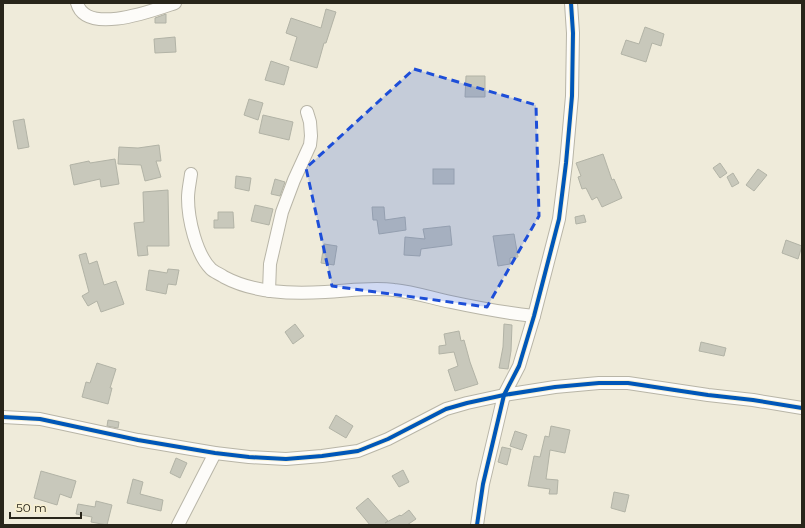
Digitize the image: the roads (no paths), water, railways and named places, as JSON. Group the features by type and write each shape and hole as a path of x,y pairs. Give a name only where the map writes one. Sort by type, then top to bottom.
{"street":[{"path":"77,3 78,7 84,14 94,18 103,19 138,15 175,3"},
{"path":"477,525 483,484 504,395 519,366 534,316 559,219 572,96 573,33 571,3"},
{"path":"268,291 270,264 282,212 294,180 310,145 311,136 308,112"},
{"path":"191,174 188,197 192,228 197,246 204,260 212,270 248,287 283,293 348,290 394,290 486,310 534,316"},
{"path":"3,417 40,419 138,440 215,453 286,459 358,451 388,439 446,410 467,403 504,395 584,384 628,383 802,408"},
{"path":"178,525 215,453"}]}
